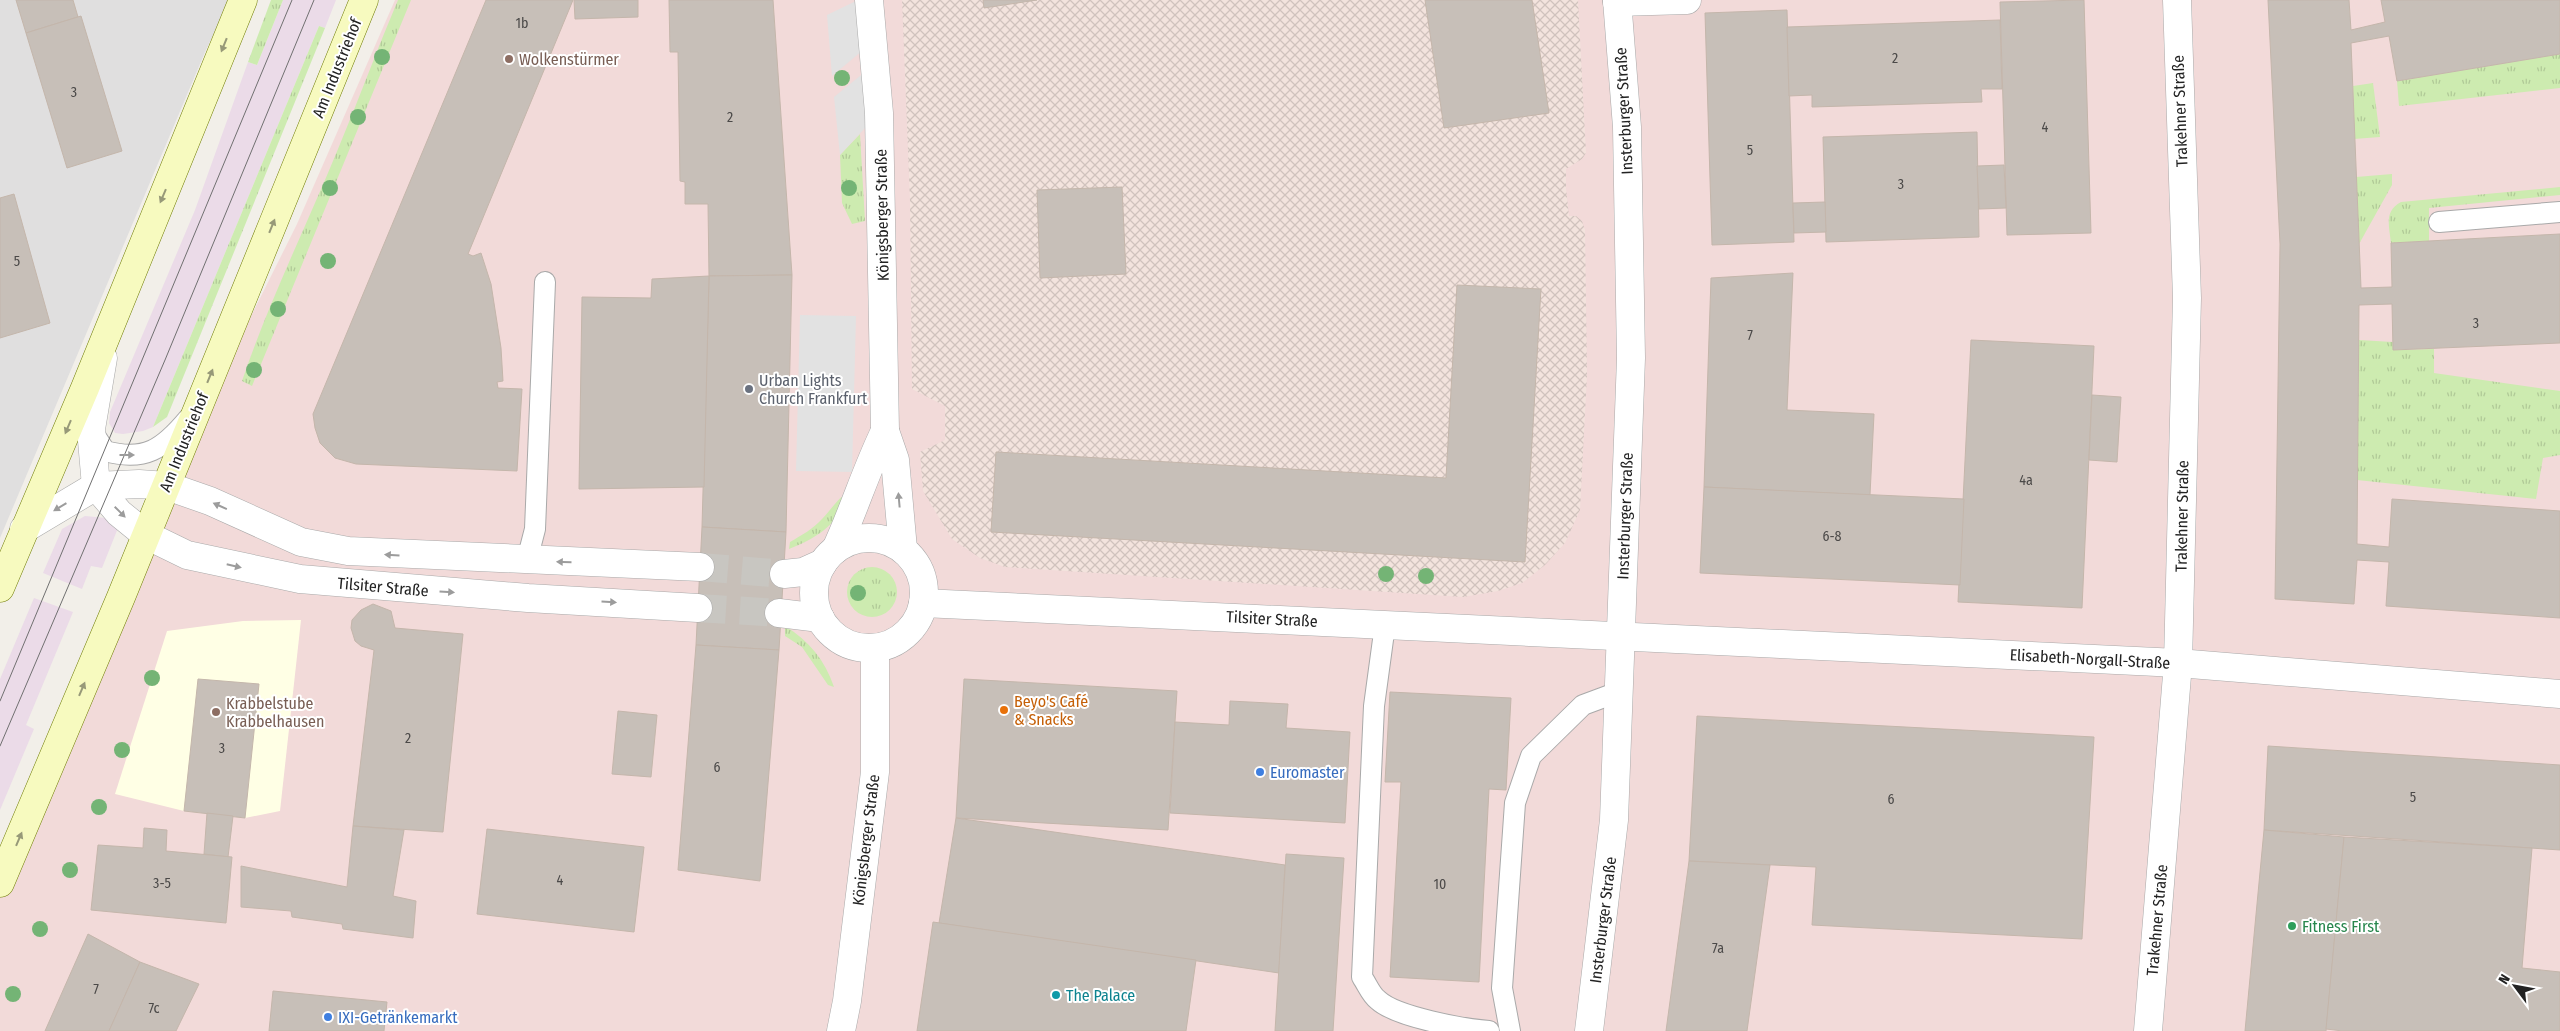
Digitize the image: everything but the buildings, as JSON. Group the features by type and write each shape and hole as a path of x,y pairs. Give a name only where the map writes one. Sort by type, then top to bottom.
{"main road":[{"path":"0,588 243,0"},
{"name":"Am Industriehof","path":"0,884 146,535 364,0"}],"street":[{"name":"Königsberger Straße","path":"870,0 879,113 885,431 895,460 903,549"},
{"path":"1617,1 1687,0"},
{"name":"Trakehner Straße","path":"2148,1031 2178,663 2187,298 2177,0"},
{"name":"Insterburger Straße","path":"1589,1031 1614,820 1631,358 1627,126 1617,1"},
{"path":"96,486 91,429 110,322"},
{"name":"Königsberger Straße","path":"830,556 856,505 868,465 885,431"},
{"name":"Tilsiter Straße","path":"24,529 96,486 112,483 166,486 210,501 301,542 348,551 700,568"},
{"name":"Tilsiter Straße","path":"96,486 119,513 146,535 187,554 300,579 528,598 698,608"},
{"path":"784,574 803,572 830,556 861,539 880,539 903,549 918,567 923,585 923,603 917,620 904,635 888,645 875,648 861,648 843,642 828,630 820,618 814,600 815,580 830,556"},
{"name":"Tilsiter Straße","path":"923,603 1620,637"},
{"path":"779,613 820,618"},
{"name":"Elisabeth-Norgall-Straße","path":"1620,637 2178,663 2560,694"},
{"name":"Königsberger Straße","path":"840,1031 847,1001 875,772 875,648"}],"lane":[{"path":"2439,222 2560,212"},
{"path":"527,560 535,529 544,282"},
{"path":"91,429 105,451 123,456 150,453 171,440 197,407"},
{"path":"1385,625 1374,706 1362,977 1378,1000 1413,1016 1470,1029 1490,1031"},
{"path":"1510,1031 1502,988 1515,803 1531,756 1583,705 1618,692"}],"shaded area":[{"path":"0,0 230,0 205,52 0,538"},
{"path":"283,0 336,0 325,28 319,26 153,427 143,431 123,434 115,433 109,423 110,412 195,210 248,62 257,65"},
{"path":"395,0 2560,0 2560,1031 0,1031 0,883 171,477 297,224"},
{"path":"858,0 874,41 832,76 827,15"},
{"path":"902,0 1578,0 1586,153 1582,159 1566,169 1566,188 1569,216 1576,216 1582,221 1585,230 1587,375 1580,510 1565,543 1545,565 1522,583 1498,591 1463,597 1005,567 980,558 952,539 923,491 920,452 945,440 945,406 912,389 910,201"},
{"path":"876,63 879,113 840,155 834,97"},
{"path":"800,315 856,316 852,472 796,471"},
{"path":"85,516 106,518 120,523 102,568 91,566 82,589 43,573 62,529"},
{"path":"34,598 73,612 26,725 34,729 0,810 0,679"},
{"name":"Krabbelstube Krabbelhausen","path":"301,620 280,811 245,818 184,811 115,794 167,631 243,621"}],"green space":[{"path":"271,0 283,0 257,65 248,62"},
{"path":"398,0 411,0 252,386 242,381 253,351"},
{"path":"319,26 325,28 167,417 153,427"},
{"path":"2560,54 2560,88 2399,106 2397,81"},
{"path":"2373,83 2380,137 2354,139 2353,86"},
{"path":"860,134 865,221 852,224 842,203 840,155"},
{"path":"2392,174 2392,185 2359,244 2356,177"},
{"path":"2560,187 2560,195 2429,208 2429,241 2391,243 2390,214 2401,202"},
{"path":"2359,340 2393,342 2393,350 2434,349 2434,373 2560,391 2560,455 2543,458 2536,499 2357,480"},
{"path":"847,493 839,513 826,528 818,535 789,549 790,542 815,526"},
{"path":"877,567 890,574 896,582 896,602 890,610 882,616 867,617 854,610 848,602 847,587 854,574 862,568"},
{"path":"785,626 802,638 815,652 826,668 834,687 828,685 802,647 785,636"}],"tunnel":[{"path":"700,567 784,574"},
{"path":"698,608 779,613"}],"tram line":[{"path":"0,701 292,0"},
{"path":"0,746 165,360 314,0"}],"place":[{"name":"Wolkenstürmer","path":"509,59"},
{"name":"Urban Lights Church Frankfurt","path":"749,389"},
{"name":"Beyo's Café & Snacks","path":"1004,710"},
{"name":"Krabbelstube Krabbelhausen","path":"216,712"},
{"name":"Euromaster","path":"1260,772"},
{"name":"Fitness First","path":"2292,926"},
{"name":"The Palace","path":"1056,995"},
{"name":"IXI-Getränkemarkt","path":"328,1017"}]}
